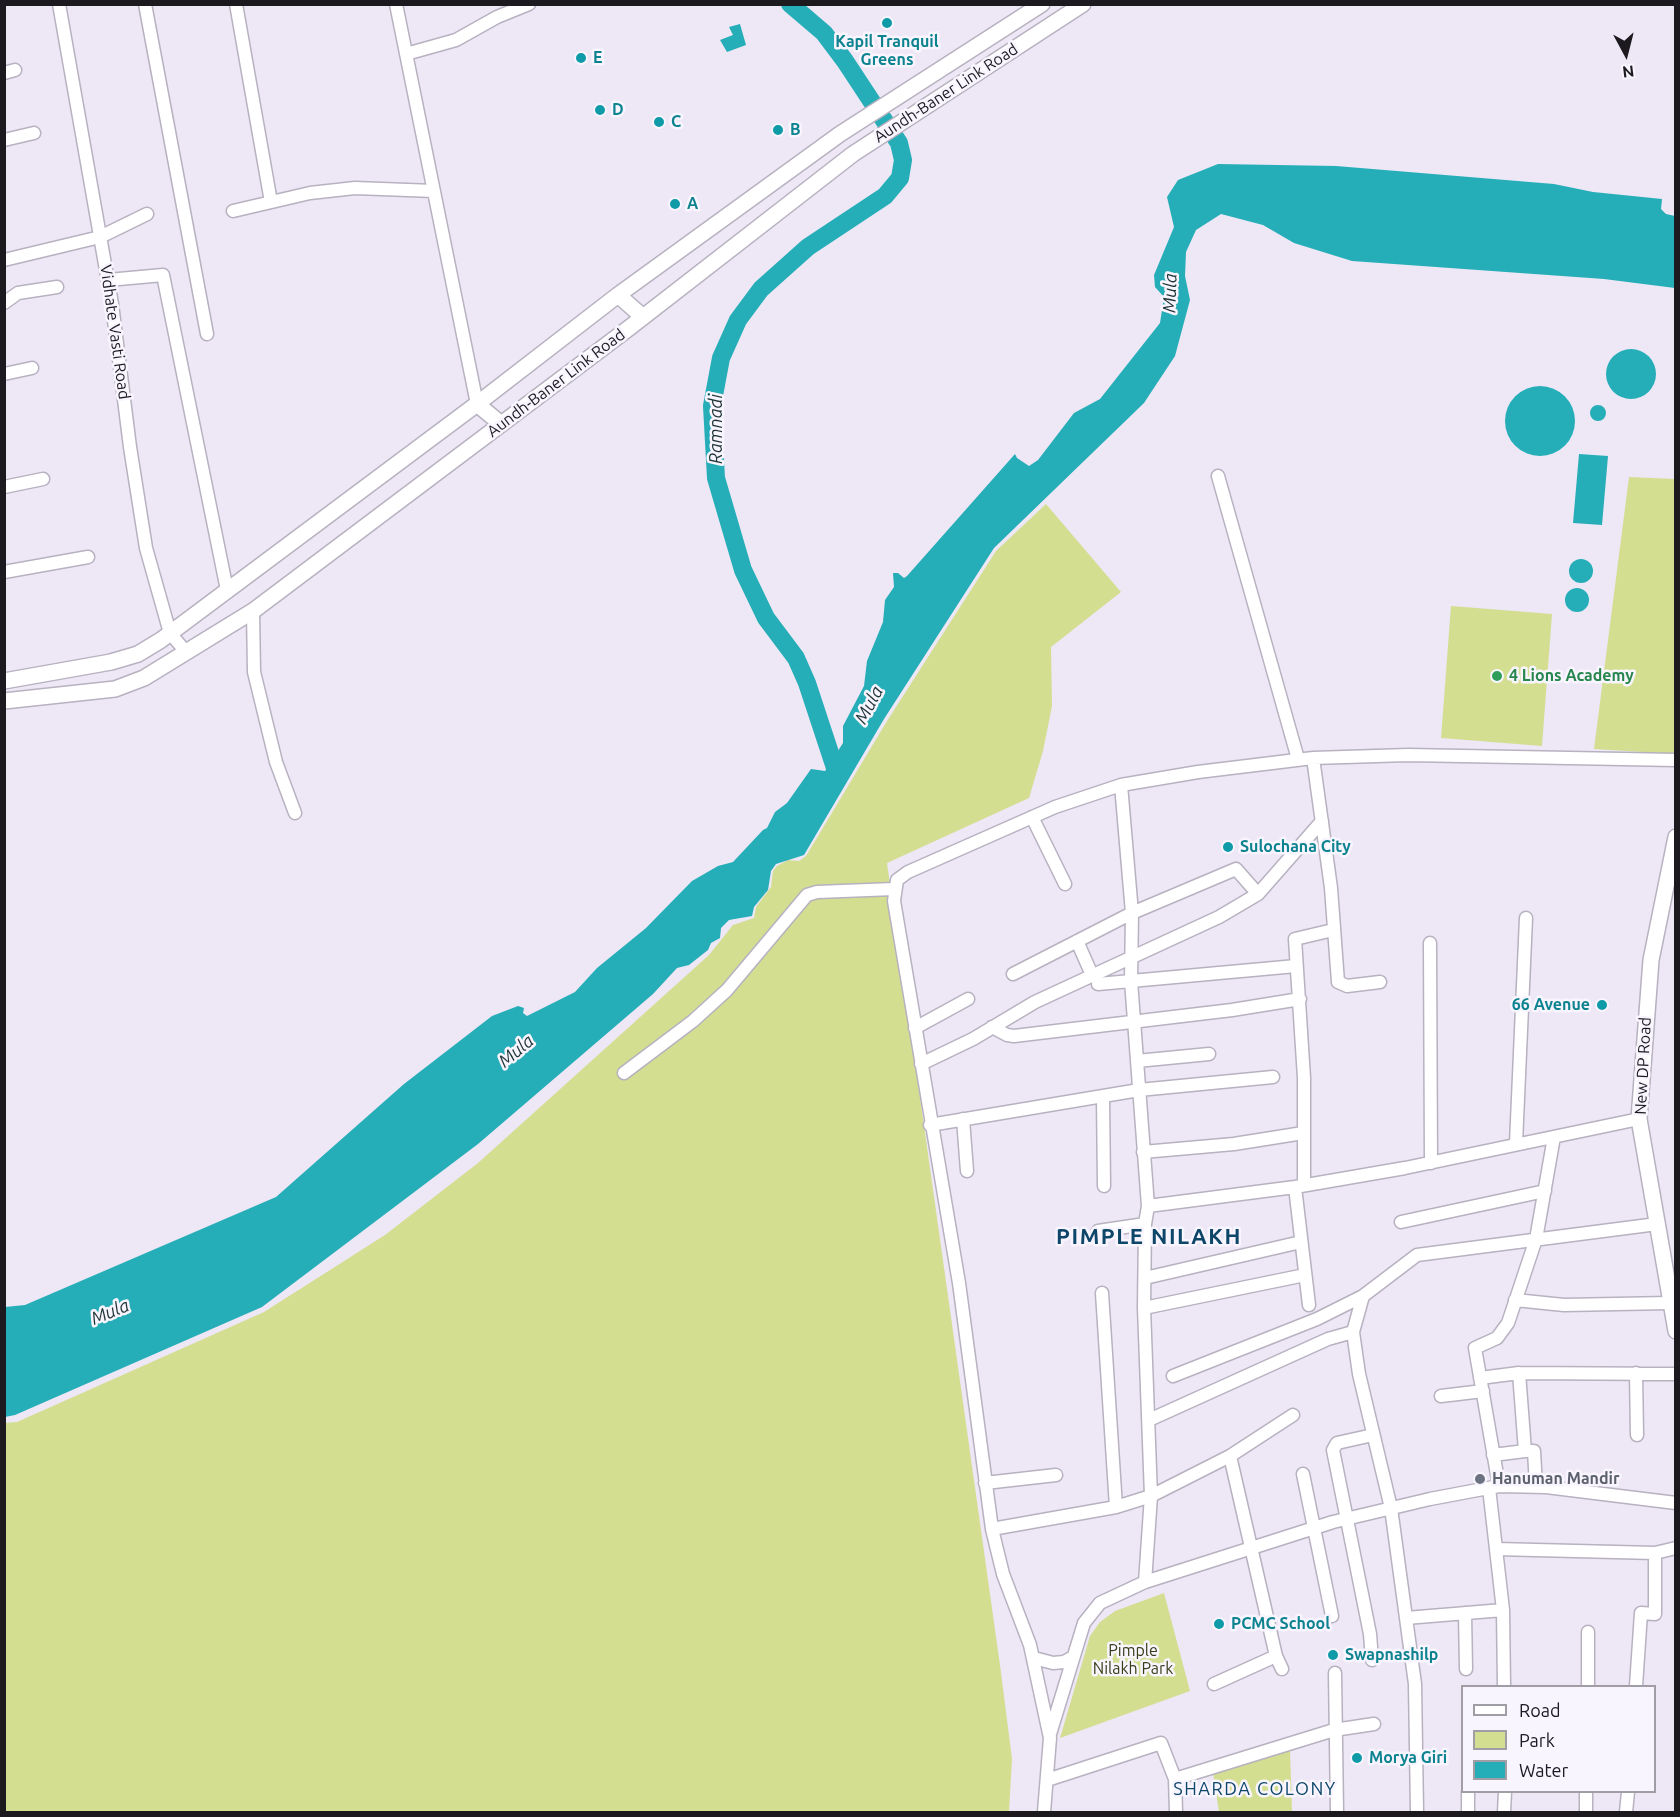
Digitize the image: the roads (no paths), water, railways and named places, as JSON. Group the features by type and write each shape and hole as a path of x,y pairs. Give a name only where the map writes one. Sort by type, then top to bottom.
{"main road":[{"name":"Aundh-Baner Link Road","path":"4,681 111,662 138,654 170,633 477,404 618,295 840,134 1042,4"},
{"name":"Aundh-Baner Link Road","path":"4,701 115,689 144,678 253,611 643,317 853,154 1083,4"},
{"path":"618,295 643,317"},
{"path":"477,404 501,424"},
{"name":"New DP Road","path":"1676,837 1651,960 1639,1119 1669,1303 1676,1331"}],"street":[{"name":"Vidhate Vasti Road","path":"59,4 108,280 144,537 170,633 186,652"},
{"path":"145,4 207,334"},
{"path":"236,4 271,202"},
{"path":"396,4 477,404"},
{"path":"406,54 456,40 497,17 529,4"},
{"path":"4,140 34,133"},
{"path":"233,211 310,194 355,188 434,191"},
{"path":"4,260 100,237 147,214"},
{"path":"108,280 162,275 227,590"},
{"path":"4,303 18,292 57,287"},
{"path":"4,374 32,368"},
{"path":"1218,476 1298,759"},
{"path":"4,488 44,479"},
{"path":"4,572 88,557"},
{"path":"253,611 254,672 276,762 296,813"},
{"path":"1050,1738 1034,1658 1003,1574 992,1529 959,1283 930,1125 894,889 897,880 908,872 1032,817 1121,785 1313,758 1496,755 1676,760"},
{"path":"1313,758 1340,985 1380,982"},
{"path":"1121,785 1132,913 1131,981 1148,1206 1144,1224 1144,1308 1151,1496 1145,1582"},
{"path":"1032,817 1065,884"},
{"path":"921,1064 1035,1002 1095,979 1132,955 1219,917 1258,894 1322,820"},
{"path":"1013,974 1132,913 1236,869 1258,894"},
{"path":"624,1073 693,1021 727,990 807,896 817,892 894,889"},
{"path":"1516,1143 1527,918"},
{"path":"1309,1305 1301,1242 1299,1186 1304,1133 1304,1078 1295,939 1334,930"},
{"path":"1077,941 1095,979"},
{"path":"1430,943 1431,1163"},
{"path":"1095,979 1131,981 1296,966"},
{"path":"915,1028 968,999"},
{"path":"992,1027 1014,1036 1300,999"},
{"path":"1137,1061 1209,1054"},
{"path":"930,1125 1103,1098 1139,1090 1273,1077"},
{"path":"1103,1098 1104,1186"},
{"path":"963,1119 967,1171"},
{"path":"1148,1206 1299,1186 1431,1163 1516,1143 1554,1137 1579,1127 1639,1119"},
{"path":"1143,1152 1304,1133"},
{"path":"1504,1685 1503,1610 1496,1549 1493,1455 1475,1348 1497,1338 1508,1323 1536,1239 1554,1137"},
{"path":"1401,1222 1545,1191"},
{"path":"1098,1231 1144,1224"},
{"path":"1173,1376 1317,1319 1363,1296 1417,1255 1657,1224"},
{"path":"1145,1278 1301,1242"},
{"path":"1144,1308 1305,1275"},
{"path":"1102,1293 1116,1507"},
{"path":"1363,1296 1353,1332 1359,1374 1391,1508 1415,1684 1417,1812"},
{"path":"1515,1300 1563,1305 1669,1303"},
{"path":"1149,1420 1328,1339 1353,1332"},
{"path":"1480,1378 1519,1373 1676,1374"},
{"path":"1519,1373 1525,1451"},
{"path":"1636,1373 1637,1435"},
{"path":"1441,1396 1483,1391"},
{"path":"992,1529 1116,1507 1151,1496 1230,1456 1293,1415"},
{"path":"1372,1660 1370,1634 1334,1446 1373,1434"},
{"path":"1493,1455 1534,1451 1536,1486"},
{"path":"1230,1456 1276,1656 1282,1669"},
{"path":"1303,1474 1332,1616"},
{"path":"985,1483 1056,1475"},
{"path":"1044,1812 1050,1738 1084,1623 1100,1603 1145,1582 1251,1546 1391,1508 1494,1487 1536,1486 1676,1503"},
{"path":"1496,1549 1654,1553 1676,1548"},
{"path":"1636,1685 1641,1613 1655,1614 1654,1553"},
{"path":"1406,1618 1503,1610"},
{"path":"1465,1613 1466,1669"},
{"path":"1588,1632 1588,1685"},
{"path":"1214,1684 1276,1656"},
{"path":"1034,1658 1053,1663 1064,1662 1073,1657"},
{"path":"1335,1672 1336,1812"},
{"path":"1175,1779 1334,1730 1374,1724"},
{"path":"1047,1780 1161,1743 1175,1779 1176,1812"},
{"path":"1468,1793 1468,1812"},
{"path":"1504,1812 1505,1793"},
{"path":"1586,1793 1586,1812"},
{"path":"1626,1812 1628,1793"}],"water":[{"path":"740,24 746,45 727,52 720,40 733,35 729,27"},
{"name":"Mula","path":"1218,164 1336,166 1554,184 1593,192 1662,199 1661,209 1666,214 1675,216 1675,288 1604,279 1352,261 1294,243 1263,225 1221,214 1196,230 1186,252 1185,276 1190,300 1175,356 1144,403 994,548 884,719 804,855 776,864 771,871 768,890 754,907 752,916 729,920 721,928 720,938 711,943 708,950 689,965 677,968 653,994 478,1144 262,1307 15,1415 5,1417 5,1307 25,1305 276,1197 404,1084 492,1016 518,1006 524,1008 523,1013 527,1016 575,992 597,968 646,928 692,881 718,866 733,862 767,828 775,812 787,803 811,769 825,771 843,743 843,726 864,686 867,661 883,622 885,600 894,587 893,573 898,573 904,578 907,576 1015,454 1029,466 1038,460 1074,413 1100,399 1160,323 1164,297 1155,287 1154,275 1174,227 1167,197 1178,180"},
{"path":"1626,349 1636,349 1649,356 1656,369 1656,379 1649,392 1636,399 1626,399 1617,395 1610,388 1606,379 1606,369 1610,360 1617,353"},
{"path":"1540,386 1553,389 1565,396 1572,408 1575,421 1572,434 1565,446 1553,453 1540,456 1527,453 1515,446 1508,434 1505,421 1508,408 1515,396 1527,389"},
{"path":"1595,405 1601,405 1606,413 1604,419 1595,421 1590,416 1590,410"},
{"path":"1579,454 1608,456 1602,525 1573,523"},
{"path":"1581,559 1590,562 1593,571 1590,580 1581,583 1572,580 1569,571 1572,562"},
{"path":"1577,588 1586,591 1589,600 1586,609 1577,612 1568,609 1565,600 1568,591"}],"waterway":[{"name":"Ramnadi","path":"790,4 824,33 845,61 899,143 903,160 900,178 885,196 808,247 761,289 738,320 721,358 712,406 716,478 743,570 766,618 796,658 807,683 835,768"}],"place":[{"name":"Kapil Tranquil Greens","path":"887,23"},
{"name":"E","path":"581,58"},
{"name":"D","path":"600,110"},
{"name":"C","path":"659,122"},
{"name":"B","path":"778,130"},
{"name":"A","path":"675,204"},
{"name":"4 Lions Academy","path":"1497,676"},
{"name":"Sulochana City","path":"1228,847"},
{"name":"66 Avenue","path":"1602,1005"},
{"name":"Hanuman Mandir","path":"1480,1479"},
{"name":"PCMC School","path":"1219,1624"},
{"name":"Swapnashilp","path":"1333,1655"},
{"name":"Morya Giri","path":"1357,1758"}],"district":[{"name":"PIMPLE NILAKH","path":"1149,1237"},
{"name":"SHARDA COLONY","path":"1255,1789"}],"park label":[{"name":"Pimple Nilakh Park","path":"1133,1660"}]}
